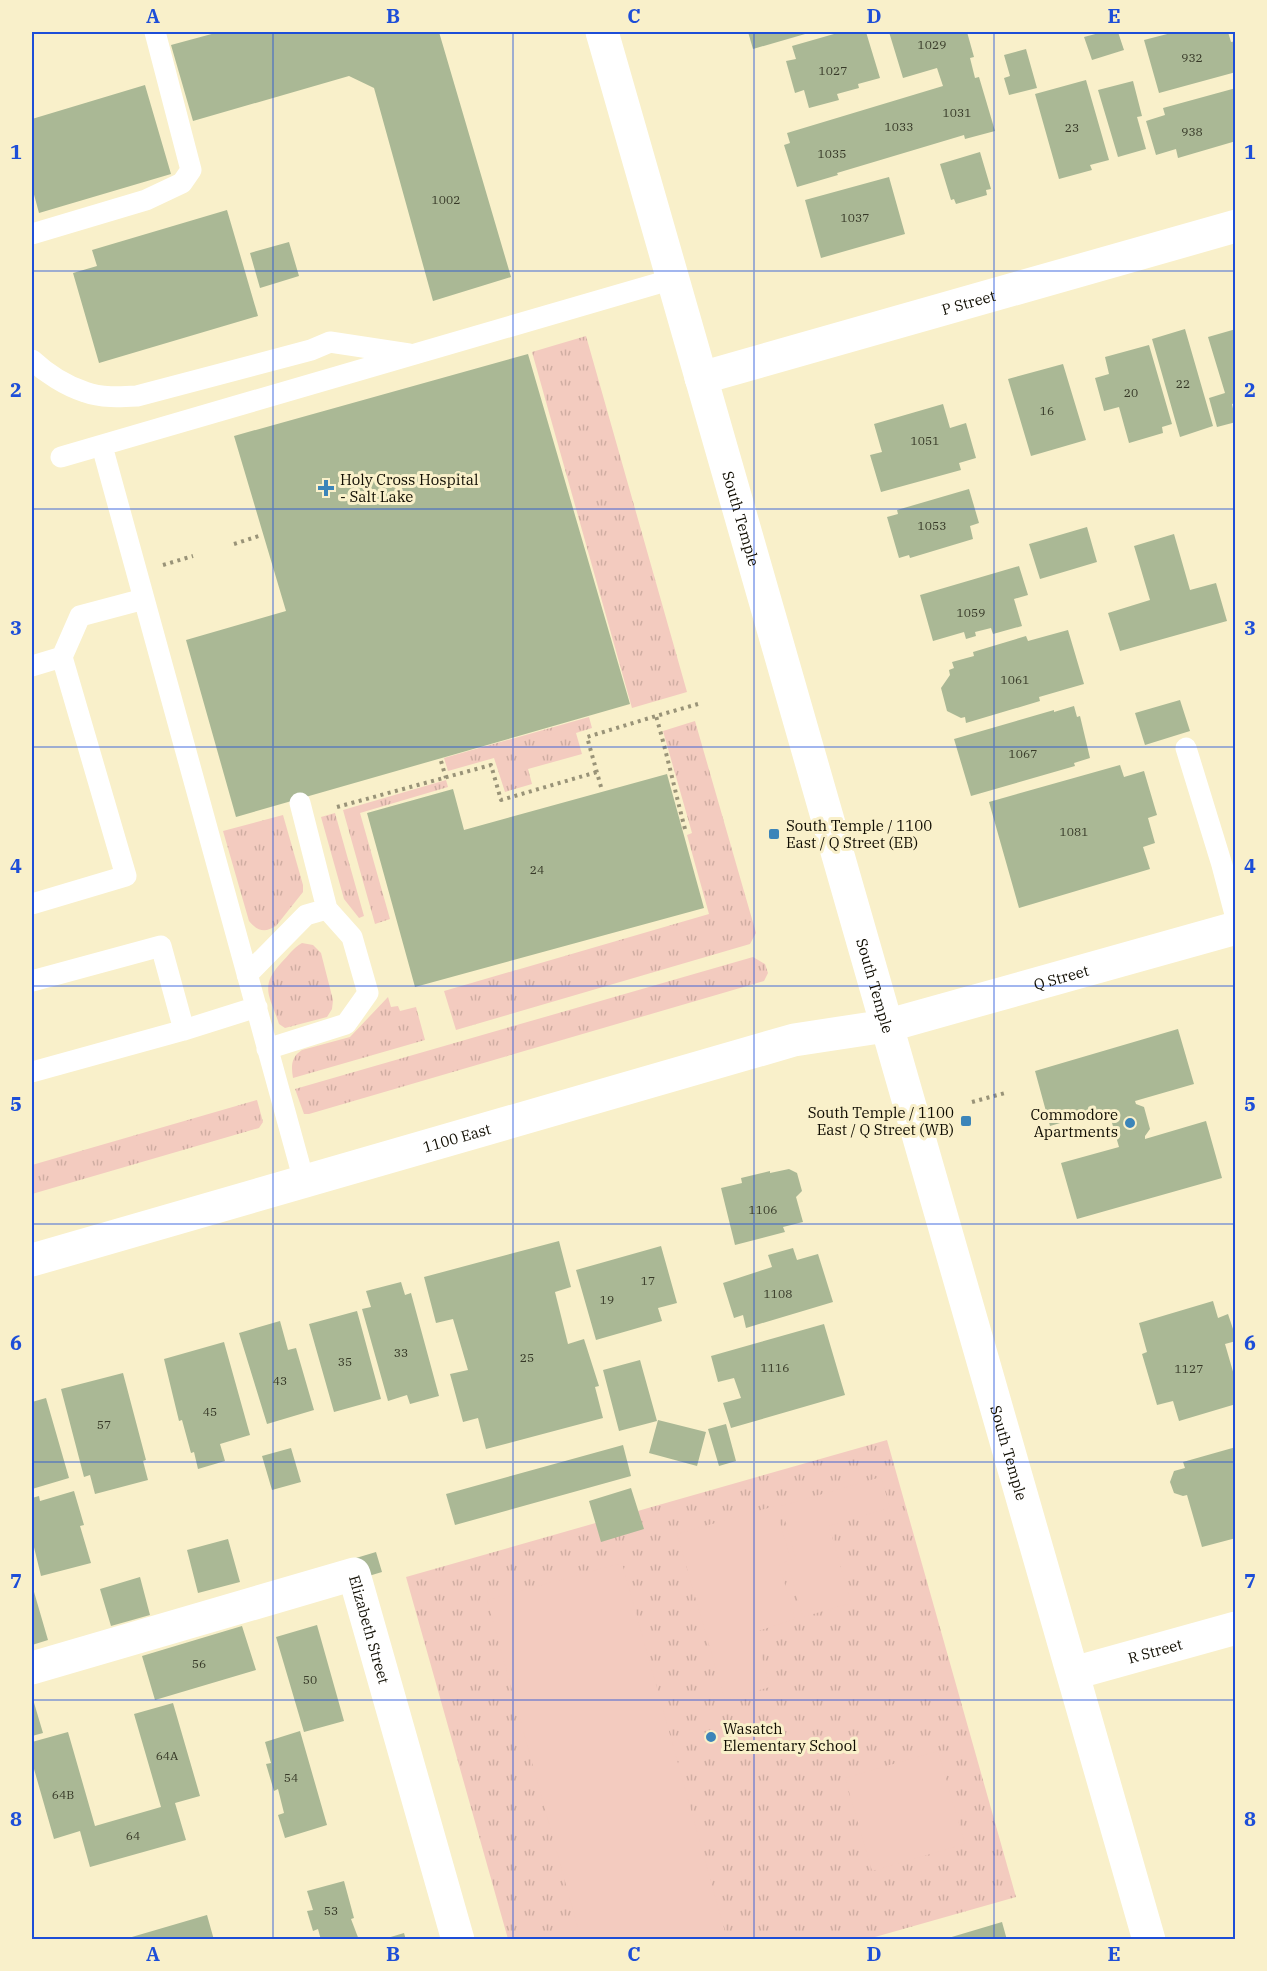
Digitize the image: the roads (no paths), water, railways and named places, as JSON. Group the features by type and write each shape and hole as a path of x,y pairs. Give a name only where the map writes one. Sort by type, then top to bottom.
{"street":[{"name":"South Temple","path":"602,32 1149,1940"},
{"name":"P Street","path":"701,378 1236,226"},
{"name":"Q Street","path":"886,1026 1236,928"},
{"name":"1100 East","path":"32,1260 794,1040 886,1026"},
{"name":"Elizabeth Street","path":"32,1668 354,1574 459,1940"},
{"name":"R Street","path":"1074,1673 1236,1628"}],"lane":[{"path":"32,234 146,200 182,183 191,170 155,32"},
{"path":"61,457 673,279"},
{"path":"35,368 85,393 113,397 137,396 310,350 330,342 414,355"},
{"path":"102,446 304,1181"},
{"path":"32,904 126,876 62,657 80,616 144,599"},
{"path":"32,666 62,657"},
{"path":"1186,748 1222,864 1236,918"},
{"path":"267,1049 345,1024 368,993 352,937 327,909 300,802"},
{"path":"247,975 306,915 327,909"},
{"path":"32,981 161,946 184,1030"},
{"path":"32,1072 184,1030 256,1007"}],"place":[{"name":"Holy Cross Hospital - Salt Lake","path":"326,488"},
{"name":"South Temple / 1100 East / Q Street (EB)","path":"774,834"},
{"name":"South Temple / 1100 East / Q Street (WB)","path":"966,1121"},
{"name":"Commodore Apartments","path":"1130,1123"},
{"name":"Wasatch Elementary School","path":"711,1737"}]}
